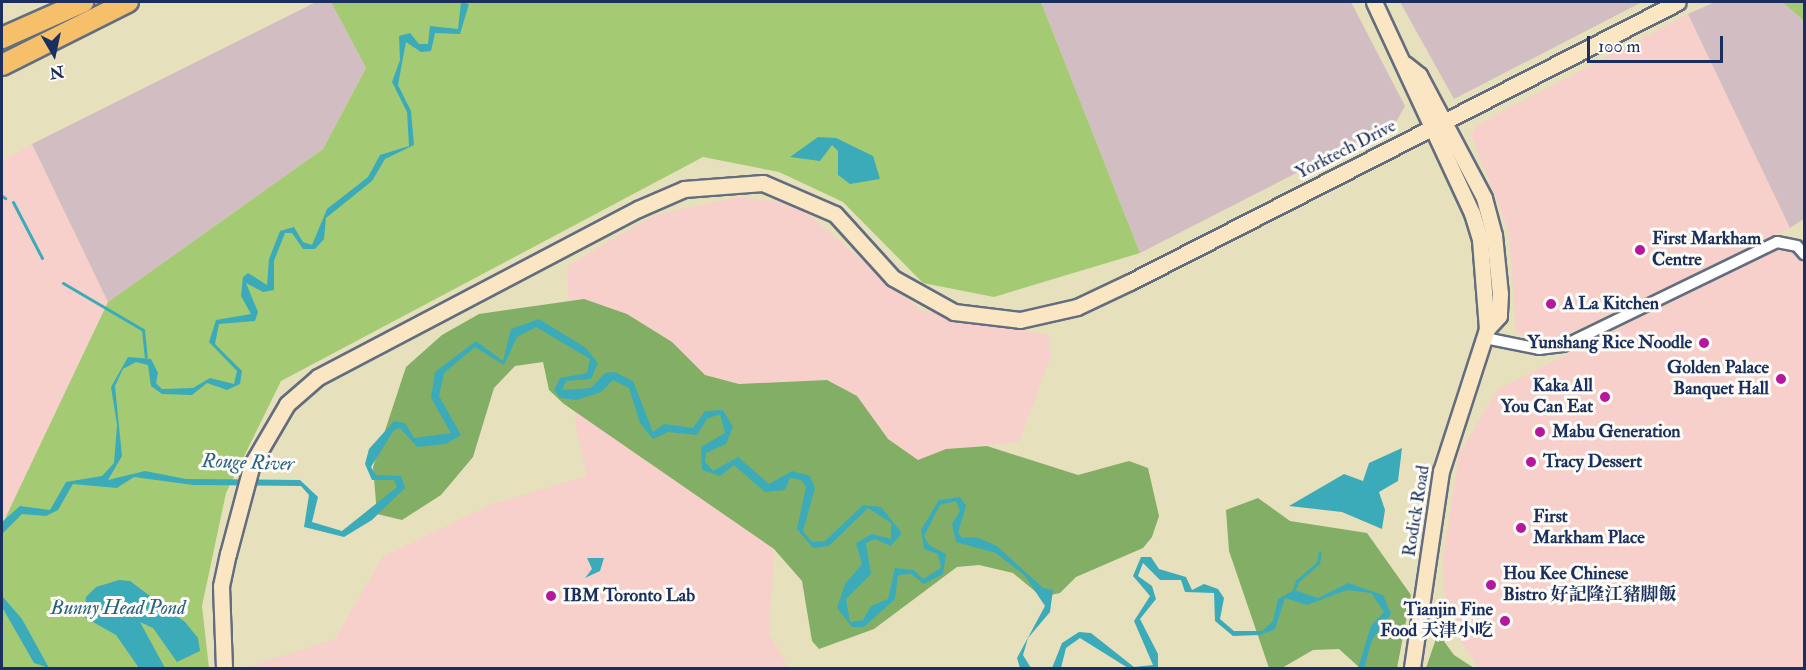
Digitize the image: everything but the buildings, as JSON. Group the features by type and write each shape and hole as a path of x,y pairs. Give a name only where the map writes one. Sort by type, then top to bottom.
{"highway":[{"path":"2,38 83,2"},
{"path":"2,65 128,2"}],"street":[{"name":"Rodick Road","path":"1374,2 1405,64 1419,75 1480,240 1486,334 1441,471 1414,664"},
{"name":"Yorktech Drive","path":"224,669 221,586 252,464 287,404 318,377 684,189 763,183 800,195 856,232 893,278 954,312 1008,318 1025,317 1077,307 1678,2"},
{"path":"1486,334 1539,349 1563,346 1777,242 1797,246 1804,254"}],"shaded area":[{"path":"316,2 331,2 366,68 323,149 108,302 32,144"},
{"path":"1041,2 1351,2 1405,106 1396,122 1140,253"},
{"path":"1400,2 1642,2 1454,99"},
{"path":"1715,2 1782,2 1804,21 1804,219 1790,228 1688,14"},
{"path":"1688,14 1790,228 1568,334 1543,341 1516,333 1509,231 1471,135 1477,125"},
{"path":"32,144 108,302 2,525 2,161"},
{"path":"738,197 796,204 920,310 1049,335 1051,355 1019,442 946,449 918,460 888,439 857,396 827,380 774,549 769,633 788,668 244,668 335,639 383,556 492,504 587,476 576,428 567,266 655,215"},
{"path":"1778,247 1792,251 1804,264 1804,668 1479,668 1446,618 1443,560 1459,454 1497,390"}],"green space":[{"path":"331,2 1041,2 1140,253 994,297 923,283 843,202 779,172 703,157 281,381 226,493 202,606 209,668 2,668 2,525 108,302 323,149 366,68"},
{"path":"1782,2 1804,2 1804,21"},
{"path":"584,299 627,314 672,342 705,375 739,384 827,380 857,396 888,439 918,460 946,449 987,446 1078,475 1129,461 1148,468 1159,516 1152,537 1143,548 1076,577 1060,593 1042,597 1013,573 979,565 957,567 874,629 819,649 812,641 802,581 774,549 564,404 549,390 543,362 515,366 494,388 473,457 441,495 402,520 377,514 373,467 406,367 442,335 479,314"},
{"path":"1258,498 1290,521 1367,533 1411,595 1397,668 1360,668 1339,649 1313,650 1282,668 1269,668 1229,551 1226,510"},
{"path":"1438,633 1454,655 1474,668 1426,668"}],"water":[{"path":"461,2 469,4 460,34 435,33 431,51 421,52 406,42 398,85 411,111 414,145 385,159 372,181 326,218 324,239 315,249 303,249 292,233 285,233 274,261 274,290 263,292 246,283 258,312 255,321 219,324 215,344 242,371 240,384 227,390 207,383 192,395 162,394 151,386 148,365 136,362 123,369 115,386 122,456 108,480 145,471 186,479 300,480 318,497 312,522 342,531 397,487 394,480 372,480 365,464 369,449 394,421 405,423 414,438 451,433 431,398 435,372 476,341 503,361 511,329 539,319 586,348 598,363 591,379 566,381 562,390 591,388 605,373 615,372 633,381 653,432 664,424 693,428 705,411 723,410 733,427 726,444 706,453 705,462 713,471 738,457 769,484 792,471 810,476 815,488 803,531 812,542 825,541 863,505 881,507 902,533 891,546 875,539 866,543 871,574 846,599 850,622 863,620 871,606 888,599 895,568 914,570 923,579 941,568 938,554 924,549 921,530 939,500 960,497 966,506 958,533 962,538 976,537 997,546 1043,588 1053,590 1050,612 1028,638 1023,655 1031,668 1020,668 1017,658 1045,606 1025,576 996,553 956,542 952,524 960,511 956,501 940,505 924,536 929,545 946,554 943,574 924,584 911,574 898,575 895,599 864,627 852,627 837,608 845,584 862,564 856,543 872,534 891,539 891,523 868,508 829,546 813,548 797,529 806,487 801,480 790,478 785,490 765,492 734,465 720,476 702,470 701,447 725,433 720,414 707,419 697,435 668,432 653,439 640,423 629,388 613,380 601,392 577,400 560,398 554,390 560,378 587,373 590,359 536,327 517,337 504,365 475,347 444,373 439,396 461,435 446,444 417,447 400,428 394,430 371,467 376,475 401,476 405,488 372,520 344,537 304,527 309,495 301,486 193,485 134,477 117,488 73,484 58,510 46,516 22,514 2,534 2,522 20,506 50,510 66,482 102,476 114,463 117,425 111,387 128,357 151,359 158,373 156,383 162,389 193,388 210,378 234,384 237,371 209,342 216,320 251,314 241,296 243,277 248,273 267,285 269,259 280,231 294,227 303,242 312,245 327,209 368,177 380,155 409,146 407,112 392,82 400,60 399,36 410,33 419,44 428,44 430,26 458,29"},
{"path":"818,137 836,138 873,156 880,179 850,184 838,175 838,151 832,145 820,161 790,157"},
{"path":"1402,448 1398,481 1379,492 1385,510 1382,529 1342,512 1289,506 1344,474 1363,481 1369,463"},
{"path":"1141,557 1151,557 1159,569 1186,577 1192,590 1204,584 1218,589 1224,598 1220,619 1234,631 1262,631 1273,621 1278,599 1294,590 1318,598 1348,583 1383,595 1391,614 1372,640 1364,668 1358,668 1371,626 1384,612 1371,593 1347,590 1307,605 1285,598 1275,629 1260,635 1233,636 1215,621 1214,593 1185,592 1181,580 1160,580 1143,563 1138,576 1152,586 1156,599 1140,619 1158,654 1158,668 1128,668 1080,638 1066,648 1061,668 1052,668 1062,643 1079,632 1091,633 1134,667 1153,665 1134,621 1150,596 1133,576"},
{"path":"587,558 604,558 600,571 585,578 592,569"},
{"name":"Bunny Head Pond","path":"119,580 130,581 185,622 198,638 200,651 177,662 153,628 140,622 165,668 139,668 116,635 84,617 86,597 96,587"},
{"path":"2,596 22,619 49,668 34,663 2,607"}],"waterway":[{"path":"13,202 42,258"},
{"path":"63,283 143,330 146,357"},
{"path":"1293,593 1297,581 1318,563 1320,552"}],"place":[{"name":"First Markham Centre","path":"1640,250"},
{"name":"A La Kitchen","path":"1551,304"},
{"name":"Yunshang Rice Noodle","path":"1704,343"},
{"name":"Golden Palace Banquet Hall","path":"1781,379"},
{"name":"Kaka All You Can Eat","path":"1605,397"},
{"name":"Mabu Generation","path":"1540,432"},
{"name":"Tracy Dessert","path":"1531,462"},
{"name":"First Markham Place","path":"1521,528"},
{"name":"Hou Kee Chinese Bistro 好記隆江豬脚飯","path":"1491,585"},
{"name":"IBM Toronto Lab","path":"551,596"},
{"name":"Tianjin Fine Food 天津小吃","path":"1505,621"}],"water label":[{"name":"Rouge River","path":"248,462"}]}
